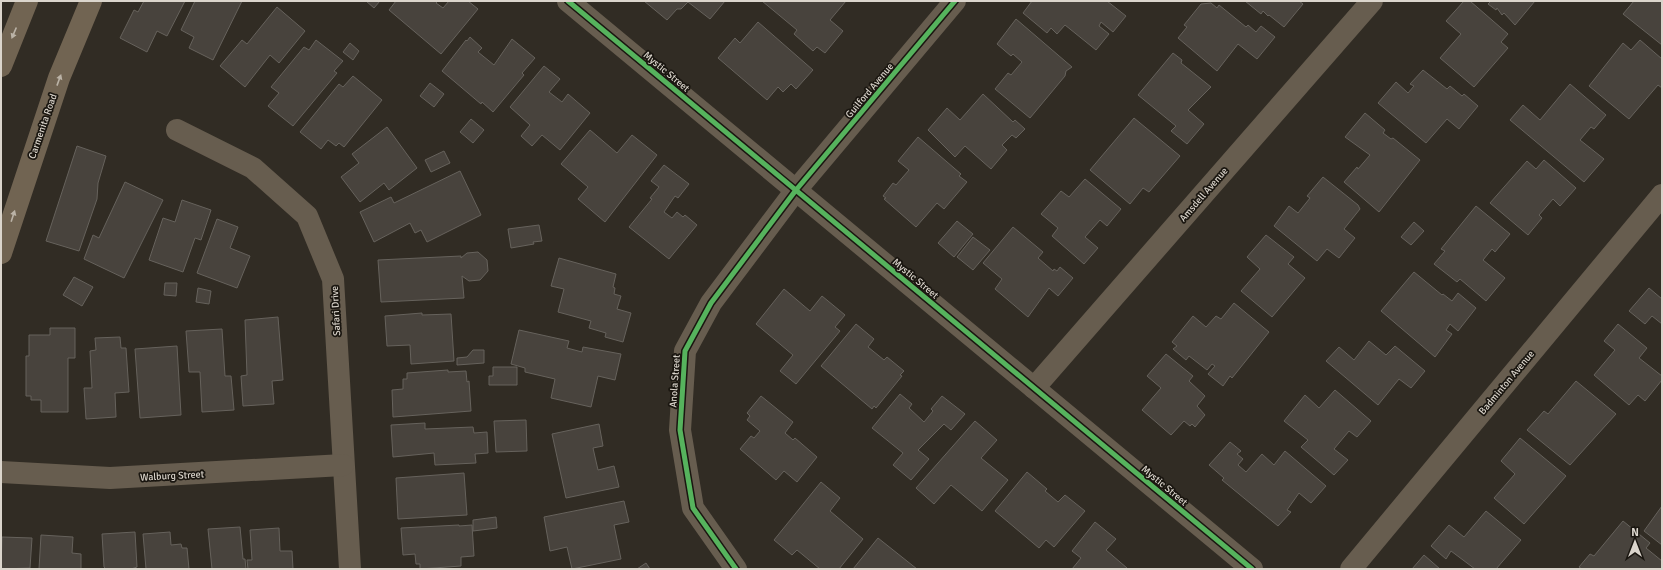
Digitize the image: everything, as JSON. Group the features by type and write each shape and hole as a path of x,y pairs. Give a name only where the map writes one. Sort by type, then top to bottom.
{"main road":[{"path":"1,66 27,1"},
{"name":"Carmenita Road","path":"1,253 59,78 91,1"}],"street":[{"name":"Mystic Street","path":"568,1 1252,569"},
{"name":"Guilford Avenue","path":"796,190 955,1"},
{"name":"Amsdell Avenue","path":"1034,388 1372,1"},
{"name":"Safari Drive","path":"177,130 253,168 307,216 333,278 350,569"},
{"name":"Anola Street","path":"736,569 693,508 680,430 685,351 711,303 796,190"},
{"name":"Badminton Avenue","path":"1351,569 1662,195"},
{"name":"Walburg Street","path":"1,472 110,478 343,466"}],"building":[{"path":"144,1 185,1 167,36 157,31 147,52 120,38 134,10 138,12"},
{"path":"195,1 242,1 213,60 189,48 194,37 181,30"},
{"path":"366,1 380,1 374,8"},
{"path":"396,1 438,1 436,3 443,8 449,1 468,1 478,9 441,54 389,10"},
{"path":"644,1 725,1 710,19 688,2 681,9 677,9 667,20"},
{"path":"762,1 846,1 830,20 843,31 825,53 817,47 813,51 794,34 797,30"},
{"path":"1032,1 1107,1 1126,16 1113,32 1101,22 1099,26 1109,34 1096,50 1065,25 1057,34 1051,28 1047,33 1023,13"},
{"path":"1245,1 1299,1 1303,4 1284,27 1263,11 1261,14"},
{"path":"1464,1 1470,1 1508,34 1501,42 1508,48 1474,87 1440,58 1461,34 1446,21"},
{"path":"1489,1 1535,1 1515,25 1504,13 1502,15 1497,8 1496,10 1488,4 1490,2"},
{"path":"1634,1 1662,1 1662,45 1623,14"},
{"path":"1211,3 1217,8 1219,5 1246,27 1248,25 1256,32 1261,26 1275,37 1257,59 1238,44 1217,71 1178,38 1187,27 1184,25 1201,4"},
{"path":"277,7 305,31 279,63 270,55 245,87 220,66 242,40 247,44"},
{"path":"1016,19 1072,67 1066,71 1065,76 1030,118 995,89 1008,73 1011,75 1022,62 1013,54 1011,56 997,44"},
{"path":"758,22 813,70 796,89 791,84 783,92 778,87 767,100 718,58 735,38 740,43"},
{"path":"470,37 482,48 478,52 494,65 512,39 535,58 522,73 524,75 493,112 482,102 481,104 442,71"},
{"path":"316,40 343,61 334,71 337,73 293,126 268,106 279,93 271,87 304,47 309,50"},
{"path":"1640,40 1662,59 1662,88 1658,85 1629,119 1589,86 1623,43 1631,50"},
{"path":"350,43 359,51 353,60 343,52"},
{"path":"1173,53 1182,60 1181,63 1211,87 1188,110 1204,124 1187,144 1171,131 1176,126 1138,95"},
{"path":"544,66 560,79 549,92 562,102 568,94 590,113 560,150 542,135 532,146 521,136 530,125 510,107"},
{"path":"1423,70 1447,89 1450,86 1462,96 1464,94 1478,106 1459,129 1447,119 1426,143 1378,103 1396,82 1408,93 1414,86 1410,84"},
{"path":"353,76 382,100 344,147 339,143 336,146 328,140 321,149 300,132 339,84 343,87"},
{"path":"430,83 444,94 434,107 420,96"},
{"path":"1570,84 1606,115 1594,129 1591,127 1580,140 1604,159 1584,182 1510,120 1523,105 1540,120"},
{"path":"983,94 1013,122 1015,120 1025,129 1016,138 1012,135 1002,145 1007,150 991,169 965,146 955,157 928,130 947,108 960,120"},
{"path":"1365,113 1385,130 1383,133 1391,139 1393,138 1420,160 1379,212 1344,182 1370,155 1345,137"},
{"path":"1134,118 1180,156 1149,192 1143,188 1130,204 1090,170"},
{"path":"471,119 484,130 473,143 460,132"},
{"path":"387,127 417,168 389,190 384,183 360,202 341,177 359,163 352,154"},
{"path":"590,130 617,153 632,135 657,155 605,222 578,199 588,187 561,164"},
{"path":"918,137 961,174 959,176 967,182 944,209 937,203 916,227 884,199 886,198 883,196 893,183 896,185 909,170 898,161"},
{"path":"77,146 106,156 98,183 97,199 79,251 46,241"},
{"path":"444,151 450,163 431,172 425,160"},
{"path":"1544,160 1576,188 1560,206 1553,199 1539,215 1542,218 1528,235 1490,203 1527,161 1536,169"},
{"path":"664,165 689,184 678,198 675,196 664,212 672,218 677,212 683,217 685,215 697,225 669,259 629,227 652,199 650,198 659,187 651,181"},
{"path":"460,171 481,215 427,242 421,230 415,233 410,223 374,242 360,212 391,197 394,203"},
{"path":"1323,177 1358,205 1360,209 1344,229 1355,238 1339,258 1327,249 1317,261 1274,226 1289,206 1298,213 1310,198 1307,196"},
{"path":"1085,179 1121,209 1107,226 1100,220 1085,237 1098,248 1084,264 1052,236 1058,228 1041,214 1061,191 1069,197"},
{"path":"125,182 163,200 124,278 84,259 93,235 99,238"},
{"path":"182,200 211,210 201,240 195,238 183,272 149,260 163,218 175,222"},
{"path":"1476,206 1510,234 1495,252 1492,249 1483,260 1505,278 1486,301 1460,279 1457,282 1434,264 1445,251 1441,249"},
{"path":"217,219 238,227 230,248 250,256 237,288 197,273"},
{"path":"957,221 973,234 954,257 938,243"},
{"path":"1414,222 1424,231 1411,245 1401,237"},
{"path":"539,225 542,241 511,248 508,229"},
{"path":"1013,227 1043,252 1038,258 1053,271 1054,269 1057,271 1060,267 1073,278 1058,296 1049,288 1028,317 995,289 1002,279 983,263"},
{"path":"1266,235 1294,257 1288,264 1305,278 1272,317 1241,291 1260,269 1247,257"},
{"path":"973,237 990,250 973,270 957,257"},
{"path":"478,252 487,260 488,271 480,280 469,281 462,276 464,298 381,302 378,260 461,256 461,258 467,253"},
{"path":"559,258 616,274 613,287 615,288 614,294 621,296 617,309 631,313 623,342 605,337 606,333 589,328 591,321 558,312 564,289 551,286"},
{"path":"1414,272 1442,295 1443,294 1452,301 1458,293 1476,308 1458,331 1450,324 1446,330 1452,334 1435,357 1381,311"},
{"path":"74,277 93,287 82,306 63,295"},
{"path":"165,283 177,283 176,296 164,295"},
{"path":"198,288 211,291 209,304 196,302"},
{"path":"1649,288 1662,299 1662,324 1652,316 1645,324 1629,311"},
{"path":"784,289 810,311 822,296 845,315 835,327 840,331 796,384 780,371 793,355 756,324"},
{"path":"1234,303 1269,332 1232,378 1230,376 1223,386 1208,374 1215,366 1212,364 1207,370 1189,356 1186,360 1173,349 1177,346 1172,342 1193,316 1206,327 1216,316 1221,319"},
{"path":"422,313 422,315 451,314 454,361 411,364 410,345 387,346 385,316"},
{"path":"278,317 283,380 272,381 274,404 243,406 241,376 247,375 245,320"},
{"path":"856,324 874,339 868,347 884,360 887,357 904,371 900,375 902,376 876,408 874,406 872,409 821,366"},
{"path":"1618,324 1647,348 1639,358 1662,376 1662,380 1645,401 1638,395 1629,405 1594,375 1615,350 1604,341"},
{"path":"50,328 75,328 75,358 68,358 68,412 41,412 41,400 31,400 31,396 26,396 26,356 29,356 29,335 50,335"},
{"path":"222,329 225,376 231,376 234,410 202,412 200,372 189,372 186,331"},
{"path":"519,330 569,341 567,348 582,352 583,347 621,354 615,380 598,376 591,407 551,398 555,379 525,372 525,368 511,364"},
{"path":"120,337 121,348 126,348 129,392 115,393 116,417 86,419 84,388 92,388 90,351 96,350 95,338"},
{"path":"1369,341 1386,355 1395,346 1425,371 1411,388 1399,379 1378,405 1326,361 1339,347 1354,360"},
{"path":"177,346 181,415 140,418 135,349"},
{"path":"473,350 484,350 484,363 457,365 457,358 467,357"},
{"path":"1166,354 1193,376 1189,381 1205,396 1197,406 1205,415 1195,427 1192,424 1190,426 1184,421 1171,435 1142,410 1161,388 1147,376"},
{"path":"493,367 517,367 517,385 489,385 489,376 493,376"},
{"path":"448,370 448,372 466,371 467,382 469,381 471,411 393,417 392,390 403,389 403,379 407,379 407,373"},
{"path":"1576,381 1616,414 1570,465 1527,430 1544,411 1548,414"},
{"path":"1335,390 1371,421 1357,437 1349,431 1334,449 1348,460 1334,475 1301,447 1308,440 1284,421 1305,395 1319,408"},
{"path":"900,394 912,404 909,408 924,422 933,411 931,409 942,396 965,414 951,430 944,424 918,450 929,459 911,480 893,465 903,453 872,428"},
{"path":"761,396 793,422 785,433 793,440 795,438 817,457 797,482 784,471 776,480 740,449 751,436 754,438 760,431 747,420 750,416 747,413"},
{"path":"526,420 527,451 496,452 494,421"},
{"path":"975,421 997,440 981,458 1008,480 982,511 951,485 934,504 916,488"},
{"path":"425,423 425,429 473,427 474,433 487,432 488,453 475,454 476,463 435,465 434,453 393,457 391,425"},
{"path":"599,424 603,446 593,448 598,470 614,466 619,487 566,498 552,434"},
{"path":"1520,438 1566,476 1524,524 1494,498 1515,474 1501,461"},
{"path":"1230,442 1241,451 1237,454 1243,459 1238,465 1246,472 1262,454 1274,465 1285,451 1326,486 1311,503 1299,493 1287,510 1291,512 1278,526 1222,480 1224,478 1209,465"},
{"path":"1027,472 1047,489 1045,491 1058,502 1065,495 1085,511 1054,547 1046,540 1039,548 995,511"},
{"path":"464,473 467,515 398,519 396,478"},
{"path":"821,482 840,498 830,511 863,539 839,569 820,569 797,550 792,555 774,540"},
{"path":"624,501 629,522 614,525 621,559 572,569 567,547 550,551 544,517"},
{"path":"1662,506 1662,545 1644,531"},
{"path":"1486,511 1521,540 1496,569 1475,569 1451,551 1446,559 1431,546 1449,525 1464,537"},
{"path":"496,517 497,528 473,531 473,520"},
{"path":"1623,521 1650,543 1646,548 1662,561 1662,569 1582,569 1579,567 1590,554 1594,556"},
{"path":"1095,522 1116,539 1106,550 1127,568 1126,569 1072,569 1081,558 1072,551"},
{"path":"472,525 474,556 461,557 461,566 420,569 420,564 416,564 415,554 403,555 401,528"},
{"path":"240,527 243,559 245,559 246,569 212,569 208,529"},
{"path":"279,528 280,551 292,551 293,569 248,569 247,560 252,560 250,530"},
{"path":"135,532 137,567 131,569 106,569 104,567 102,534"},
{"path":"170,532 171,545 181,544 182,548 187,548 189,569 146,569 143,534"},
{"path":"41,535 73,537 72,553 81,554 81,569 39,569"},
{"path":"2,537 32,538 30,568 1,569"},
{"path":"878,538 917,569 853,569"},
{"path":"1424,555 1440,569 1412,569"},
{"path":"646,563 650,569 637,569"}],"cycle path":[{"path":"568,1 1252,569"},
{"path":"736,569 693,508 680,430 685,351 711,303 796,190 955,1"}]}
